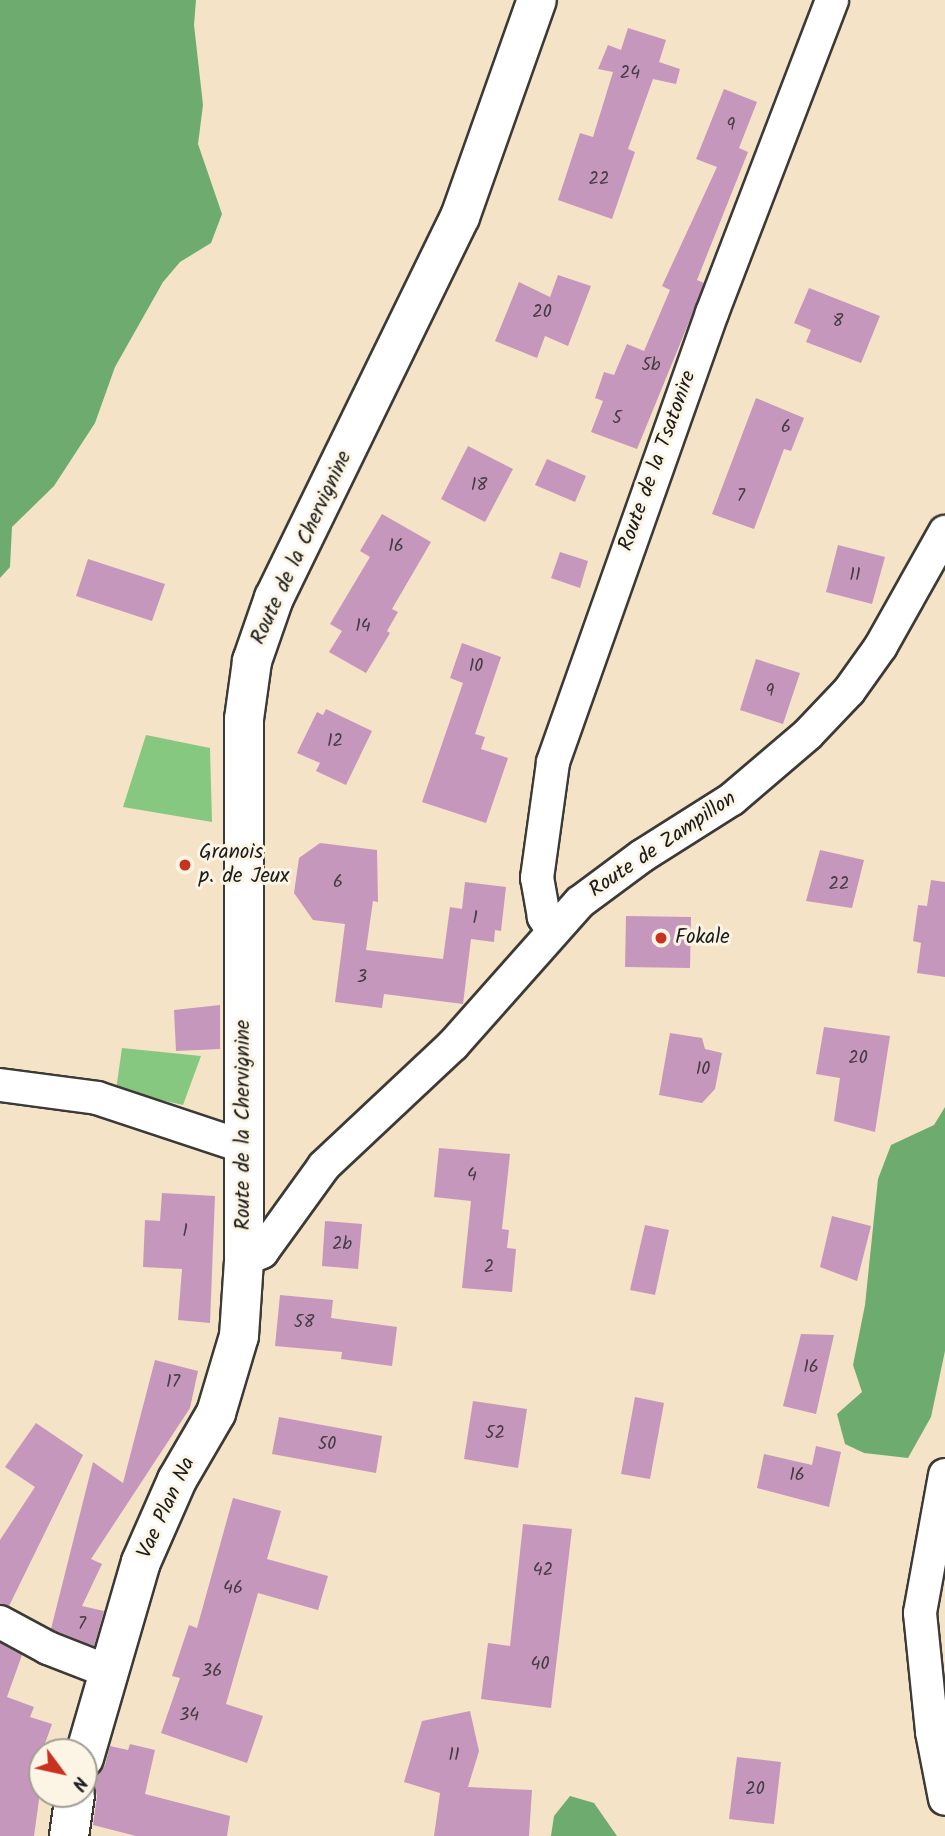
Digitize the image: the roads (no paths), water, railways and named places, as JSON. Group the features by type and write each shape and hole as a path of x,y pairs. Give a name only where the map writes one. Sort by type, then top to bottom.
{"street":[{"name":"Route de la Chervignine","path":"244,1260 244,719 252,661 274,598 460,217 537,0"},
{"name":"Route de la Tsatonire","path":"553,931 544,917 537,878 553,762 703,338 832,0"},
{"name":"Route de Zampillon","path":"244,1260 262,1252 324,1166 453,1045 553,931 593,891 732,799 808,734 849,691 881,646 945,532"},
{"path":"0,1085 97,1098 244,1147"},
{"name":"Vae Plan Na","path":"89,1738 107,1671 153,1531 229,1382 242,1319 244,1260"},
{"path":"945,1475 920,1613 932,1732 945,1799"},
{"path":"0,1622 48,1648 107,1671"},
{"path":"69,1836 73,1808"}],"place":[{"name":"Granois p. de Jeux","path":"185,865"},
{"name":"Fokale","path":"661,938"}]}
